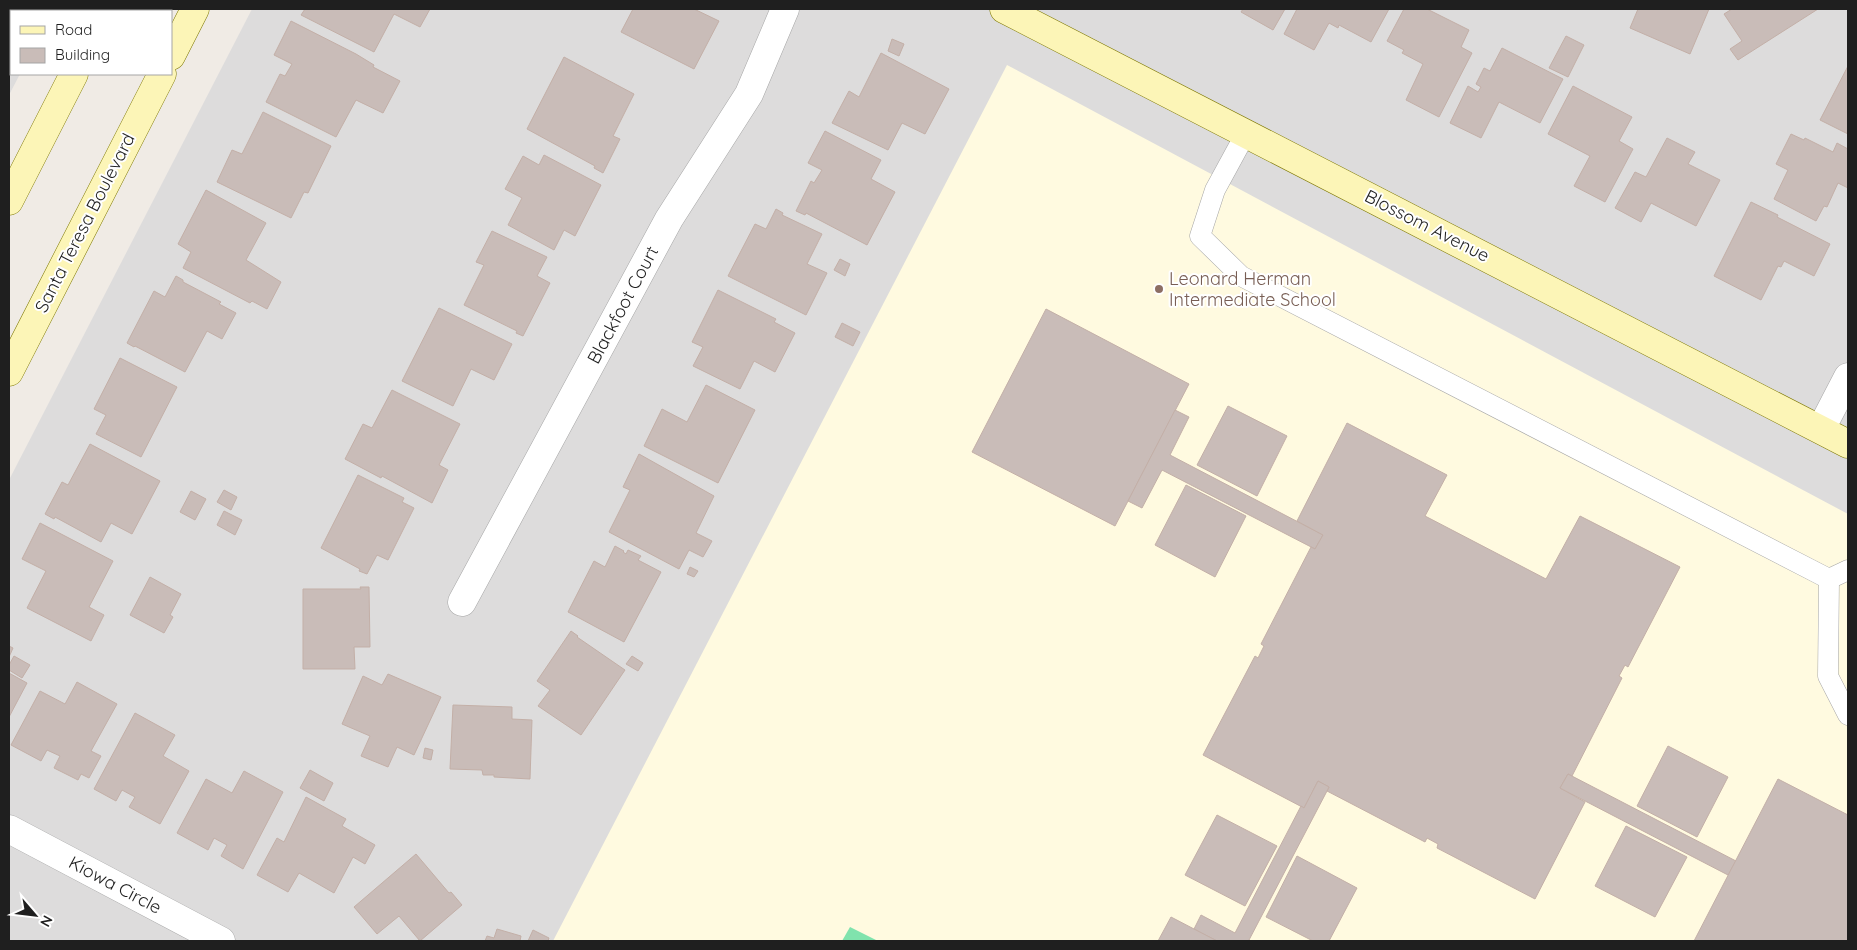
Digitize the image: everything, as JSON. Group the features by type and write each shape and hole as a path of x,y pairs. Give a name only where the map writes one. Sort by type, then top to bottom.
{"street":[{"path":"172,54 195,9"},
{"name":"Blackfoot Court","path":"462,602 669,219 749,94 785,9"},
{"name":"Blossom Avenue","path":"1004,9 1848,444"},
{"path":"9,201 73,75"},
{"name":"Santa Teresa Boulevard","path":"9,372 161,75"},
{"path":"1821,429 1848,377"},
{"name":"Kiowa Circle","path":"9,829 221,941"}],"lane":[{"path":"1246,133 1215,190 1200,236 1241,276 1829,579"},
{"path":"1829,579 1848,570"},
{"path":"1829,579 1828,676 1848,715"}],"shaded area":[{"path":"9,9 53,9 10,10 10,75 19,75 9,95"},
{"path":"252,9 1848,9 1848,941 9,941 9,480"},
{"name":"Leonard Herman Intermediate School","path":"1007,65 1848,514 1848,941 553,941"}],"green space":[{"path":"850,927 878,941 842,941"}],"building":[{"path":"305,9 430,9 420,27 394,14 374,52 301,15"},
{"path":"633,9 694,9 719,21 694,69 621,32"},
{"path":"1243,9 1285,9 1273,30 1241,12"},
{"path":"1297,9 1389,9 1371,42 1339,25 1338,28 1329,23 1314,50 1284,34"},
{"path":"1404,9 1427,9 1469,30 1461,47 1472,53 1439,117 1406,100 1423,64 1402,53 1404,50 1387,41"},
{"path":"1638,9 1709,9 1690,54 1630,28"},
{"path":"1732,9 1818,9 1738,60 1730,49 1742,41 1724,14"},
{"path":"291,21 356,54 374,65 373,67 400,81 383,113 356,100 336,137 266,102 280,74 285,76 292,64 274,55"},
{"path":"1566,36 1584,45 1568,77 1549,68"},
{"path":"892,39 904,44 899,56 888,51"},
{"path":"1502,48 1563,79 1540,123 1499,102 1481,138 1450,123 1468,86 1478,92 1481,87 1476,84 1484,68 1490,71"},
{"path":"881,53 949,89 925,134 902,123 888,150 832,123 849,91 859,97"},
{"path":"564,57 634,94 613,136 620,139 603,173 594,168 595,166 527,129"},
{"path":"1848,66 1848,134 1820,120"},
{"path":"1573,86 1632,117 1619,141 1633,149 1605,202 1574,186 1590,156 1548,134"},
{"path":"263,112 331,146 308,193 304,192 291,218 217,182 232,150 242,154"},
{"path":"825,131 881,160 871,179 895,192 867,245 806,213 805,215 796,211 811,181 814,183 822,170 808,163"},
{"path":"1791,134 1804,140 1805,138 1833,152 1837,143 1848,149 1848,188 1838,183 1827,207 1824,206 1816,221 1774,199 1788,170 1776,164"},
{"path":"1667,138 1695,152 1688,164 1720,180 1696,226 1651,203 1641,222 1615,208 1635,172 1646,177"},
{"path":"544,155 601,185 575,236 564,230 554,250 508,225 522,198 505,189 523,156 539,165"},
{"path":"206,190 266,223 246,260 281,282 267,309 252,301 250,303 183,268 191,252 178,244"},
{"path":"1751,202 1830,244 1814,276 1784,261 1781,267 1778,266 1761,300 1714,276"},
{"path":"776,209 783,213 782,215 822,234 807,264 827,273 806,315 728,276 755,224 766,229"},
{"path":"492,231 547,257 537,276 550,283 523,336 516,333 517,331 464,305 484,265 476,262"},
{"path":"840,259 850,264 845,276 834,270"},
{"path":"176,276 236,313 222,339 207,331 185,372 127,343 154,291 165,297"},
{"path":"718,290 776,319 774,322 795,333 775,372 754,361 740,389 693,366 703,347 692,342"},
{"path":"439,308 512,344 494,380 471,369 453,406 402,381"},
{"path":"1046,309 1189,384 1115,526 972,452"},
{"path":"842,323 860,332 853,346 835,337"},
{"path":"120,358 177,387 141,457 96,434 106,415 94,409"},
{"path":"706,385 755,410 718,483 644,446 662,409 687,422"},
{"path":"392,390 460,424 439,465 448,470 432,503 382,476 381,478 345,459 363,424 372,428"},
{"path":"1228,406 1287,436 1257,496 1197,465"},
{"path":"1175,410 1189,417 1170,455 1323,535 1315,549 1162,470 1142,508 1128,501"},
{"path":"1347,423 1447,475 1425,516 1546,579 1580,516 1680,567 1628,667 1625,665 1619,676 1622,678 1572,776 1568,774 1560,788 1585,802 1535,899 1437,848 1438,844 1427,838 1425,842 1327,791 1329,787 1318,781 1304,808 1203,755 1255,656 1258,658 1264,646 1261,644 1311,547 1315,549 1323,535 1297,521"},
{"path":"90,444 160,481 132,534 111,523 101,542 55,517 54,519 45,514 62,482 68,485"},
{"path":"639,454 714,496 696,533 712,541 703,557 689,550 679,569 609,532 630,490 623,487"},
{"path":"358,475 404,498 402,502 414,508 388,560 377,555 367,574 321,548"},
{"path":"1186,485 1246,516 1215,577 1155,545"},
{"path":"224,490 237,497 231,510 217,502"},
{"path":"191,491 206,499 195,520 180,512"},
{"path":"224,511 242,520 235,535 217,525"},
{"path":"40,523 113,561 89,607 104,615 91,641 27,608 46,571 22,559"},
{"path":"615,546 626,554 628,550 641,556 638,560 661,572 624,642 568,612 594,561 605,567"},
{"path":"690,567 698,571 694,577 687,574"},
{"path":"150,577 181,594 170,615 173,617 164,633 130,615"},
{"path":"360,587 369,587 370,647 354,647 355,669 303,669 303,589 361,589"},
{"path":"571,631 625,670 581,735 538,706 550,690 537,681"},
{"path":"9,646 13,648 9,657"},
{"path":"14,656 30,665 22,678 9,670 9,665"},
{"path":"632,656 643,663 638,671 626,664"},
{"path":"9,673 27,683 9,717"},
{"path":"388,674 441,697 414,755 397,747 388,767 361,756 370,736 342,724 363,676 382,685"},
{"path":"77,682 117,704 91,751 101,756 89,778 81,774 78,780 54,768 60,756 47,750 41,761 11,745 40,691 65,704"},
{"path":"453,705 512,707 512,719 532,720 530,779 483,775 482,770 450,769"},
{"path":"135,713 175,735 163,756 189,771 160,824 129,807 135,797 122,790 116,801 94,789"},
{"path":"1668,746 1728,777 1697,837 1637,806"},
{"path":"425,748 433,750 431,760 423,758"},
{"path":"310,770 333,783 324,801 300,788"},
{"path":"244,771 283,792 243,869 221,856 227,845 214,838 208,850 177,833 206,779 232,793"},
{"path":"1568,774 1736,861 1728,875 1560,788"},
{"path":"1778,779 1848,815 1848,941 1694,941"},
{"path":"1318,781 1329,787 1249,940 1252,941 1217,941 1194,929 1201,915 1235,933 1301,806 1304,808"},
{"path":"306,797 346,819 342,826 375,845 365,864 353,857 334,893 299,873 288,892 257,875 277,838 284,842"},
{"path":"1217,815 1277,846 1245,906 1185,875"},
{"path":"1626,826 1687,857 1655,917 1595,886"},
{"path":"416,854 449,893 451,892 462,905 420,941 399,916 377,934 354,907"},
{"path":"1297,856 1357,888 1329,941 1313,941 1266,917"},
{"path":"1171,917 1217,941 1158,941"},
{"path":"497,929 521,936 520,941 485,941 487,936 494,938"},
{"path":"533,930 549,938 548,941 528,941"}],"place":[{"name":"Leonard Herman Intermediate School","path":"1159,289"}]}
